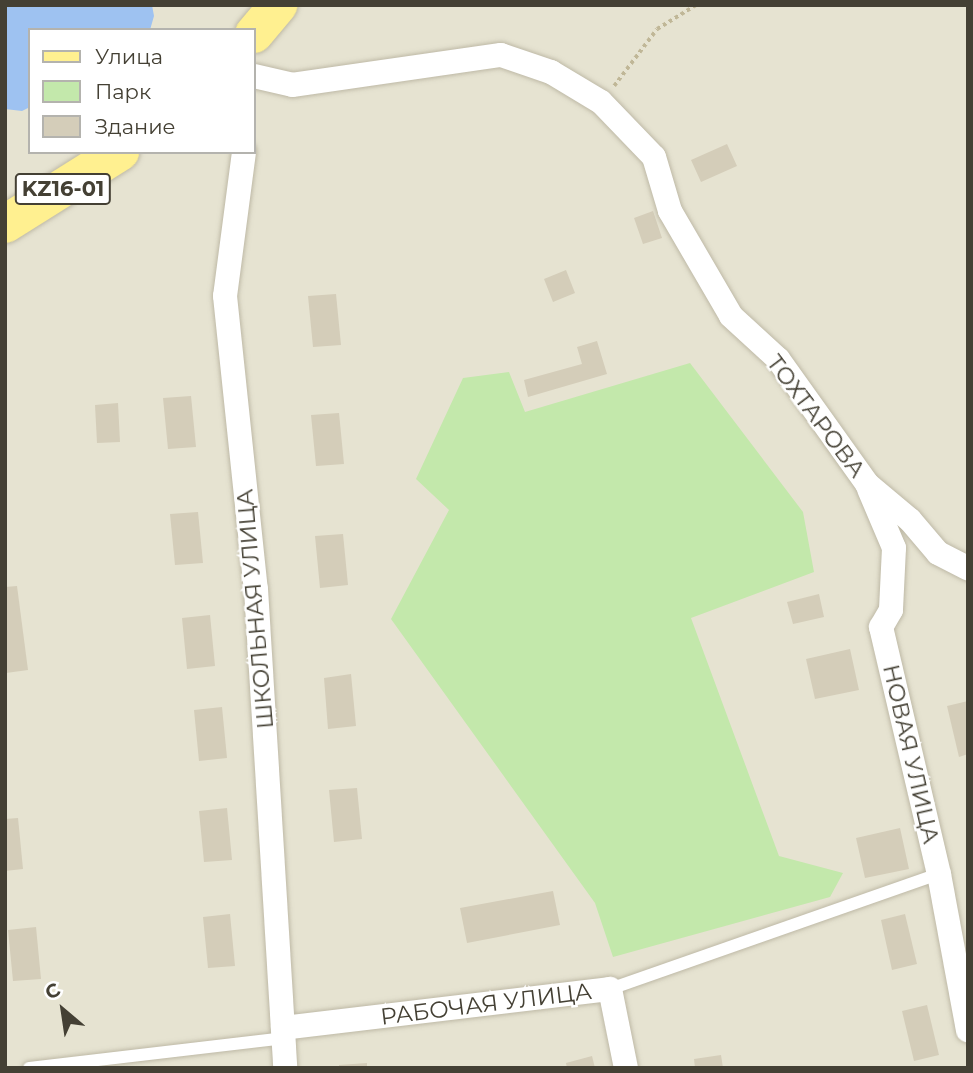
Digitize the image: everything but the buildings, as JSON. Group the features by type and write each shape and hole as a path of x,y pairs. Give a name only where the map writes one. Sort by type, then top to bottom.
{"main road":[{"path":"256,32 278,5"},
{"name":"KZ16-01","path":"5,224 117,154"}],"street":[{"name":"ТОХТАРОВА","path":"256,76 292,85 500,55 551,72 601,102 653,158 670,211 731,316 778,359 867,484 910,520 938,553 968,568"},
{"name":"ШКОЛЬНАЯ УЛИЦА","path":"244,154 225,296 256,589 285,1068"},
{"name":"НОВАЯ УЛИЦА","path":"867,484 894,548 891,610 881,627 939,874 968,1030"},
{"name":"РАБОЧАЯ УЛИЦА","path":"283,1033 610,989 626,1068"}],"lane":[{"path":"610,989 939,874"},
{"path":"29,1068 283,1033"}],"path":[{"path":"601,102 657,29 696,5"}],"shaded area":[{"path":"62,5 968,5 968,1068 5,1068 5,46 28,29 28,154 256,154 256,28 30,28"}],"green space":[{"path":"690,363 803,512 814,572 691,618 779,856 843,873 830,897 613,957 595,903 391,619 449,510 416,479 463,378 509,372 525,412"}],"water":[{"path":"5,5 152,5 154,16 151,28 28,28 28,108 22,111 5,109"}]}
